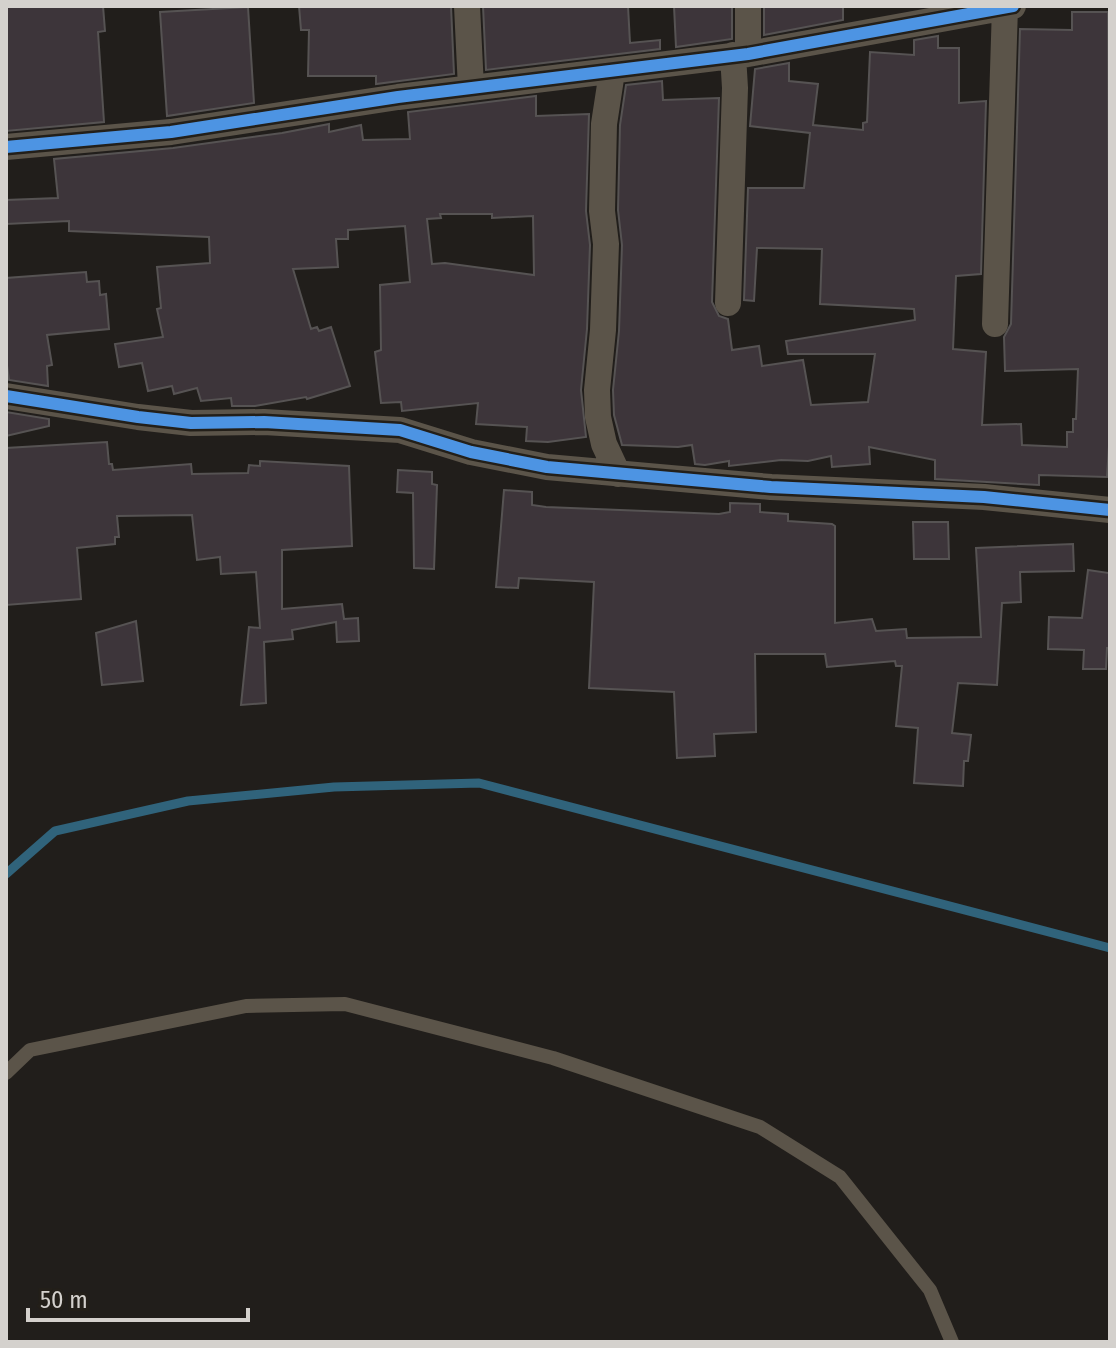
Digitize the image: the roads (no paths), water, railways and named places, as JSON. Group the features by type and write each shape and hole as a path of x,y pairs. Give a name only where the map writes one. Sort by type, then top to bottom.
{"street":[{"path":"467,6 471,88"},
{"path":"728,303 735,88 748,6"},
{"path":"6,147 171,132 471,88 741,55 1013,6"},
{"path":"995,324 1005,7"},
{"path":"612,72 604,124 602,211 606,244 597,390 598,417 604,444 618,474"},
{"path":"6,396 191,423 264,422 400,430 471,452 547,467 844,492 984,497 1110,510"}],"lane":[{"path":"6,1073 30,1050 246,1006 345,1004 553,1058 760,1127 840,1177 930,1290 952,1342"}],"waterway":[{"path":"6,874 55,831 188,801 334,787 479,783 1110,948"}]}
